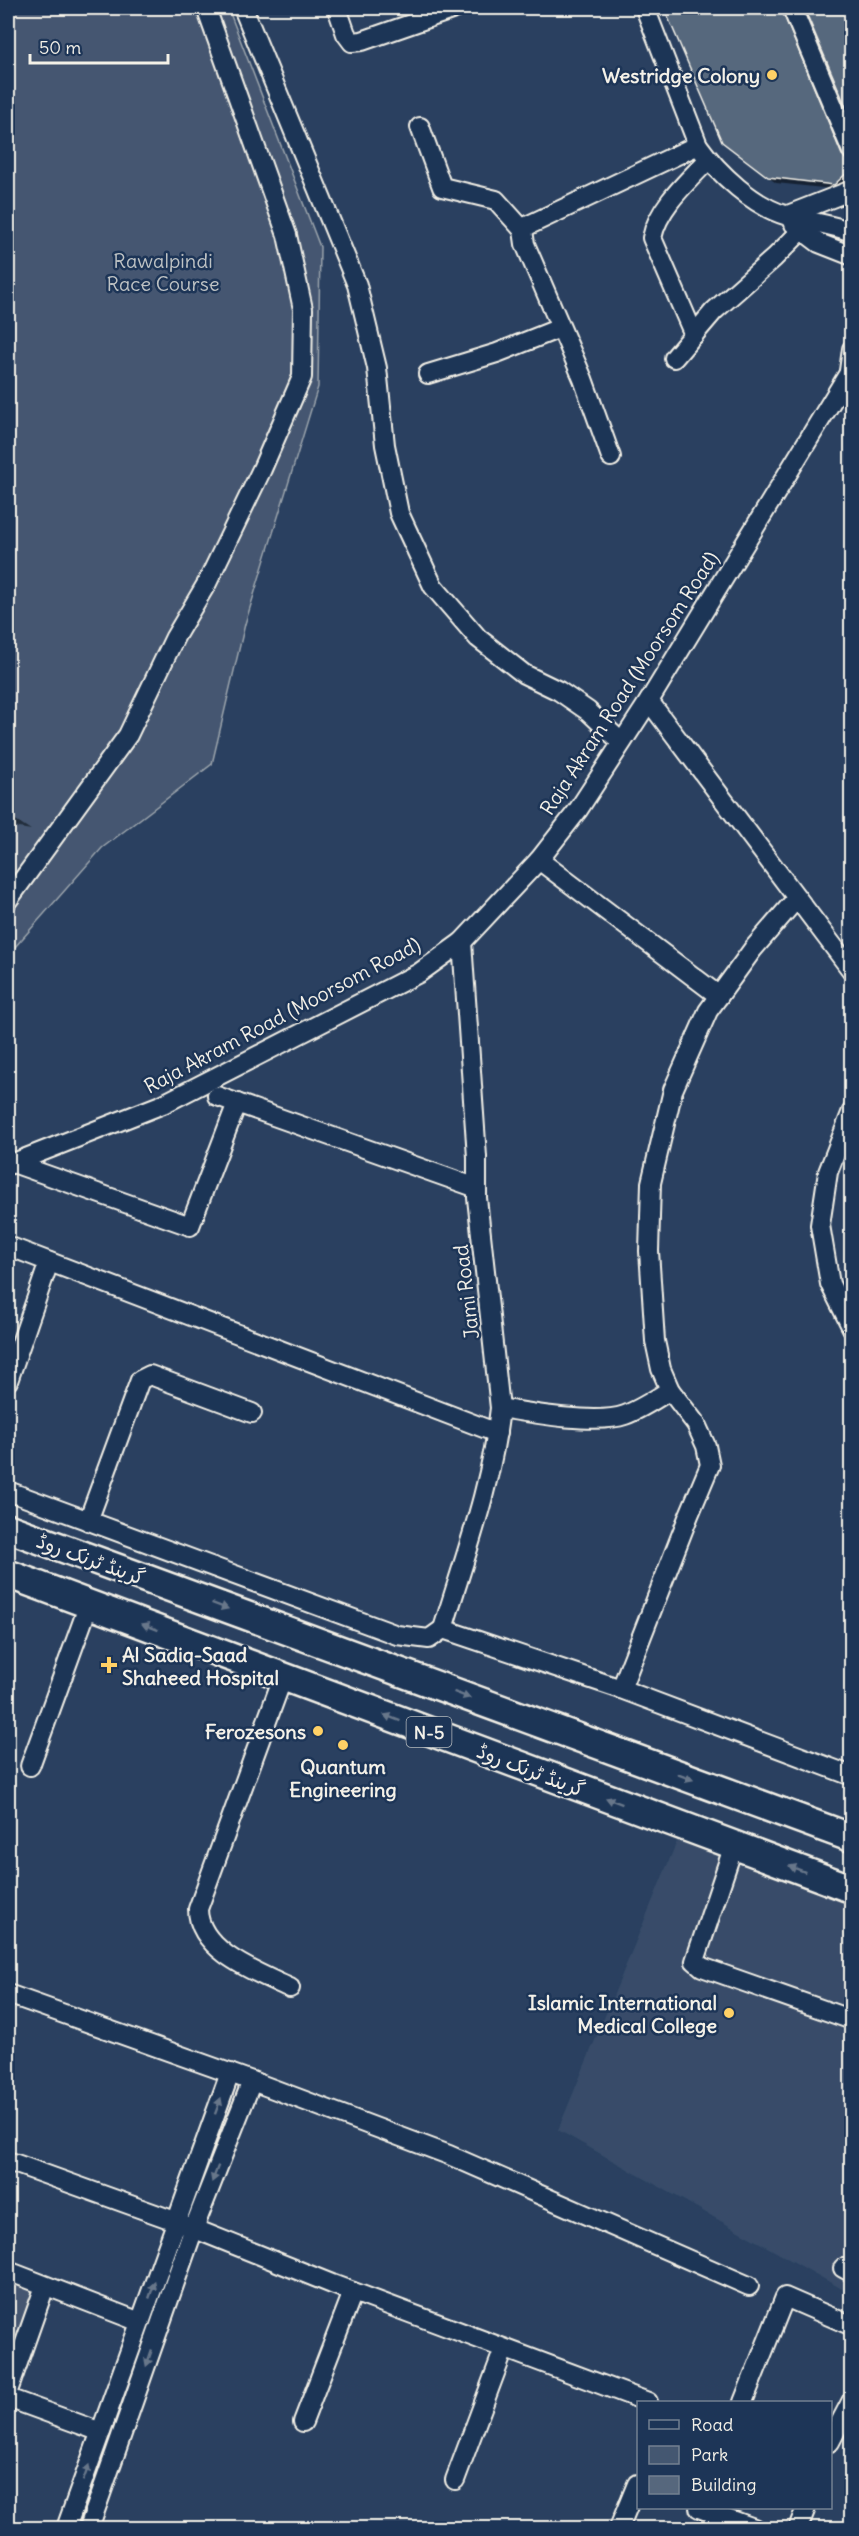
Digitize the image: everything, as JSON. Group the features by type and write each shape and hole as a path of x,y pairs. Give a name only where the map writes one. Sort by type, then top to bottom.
{"highway":[{"name":"گرینڈ ٹرنک روڈ","path":"8,1528 852,1838"},
{"name":"گرینڈ ٹرنک روڈ","path":"8,1574 852,1890"}],"street":[{"path":"8,900 128,735 175,637 207,583 262,469 302,376 303,309 287,235 206,8"},
{"path":"243,8 357,285 377,368 385,445 399,513 432,586 478,638 524,674 559,691 588,711 621,742"},
{"path":"338,8 346,34 352,42 362,41 449,9"},
{"path":"647,8 703,152 737,188 786,216 819,243 852,256"},
{"path":"792,8 852,152"},
{"path":"420,128 442,187 496,200 523,230 525,244 584,379 611,457"},
{"path":"523,230 529,225 703,152"},
{"path":"694,335 652,238 655,226 703,152"},
{"path":"786,216 852,190"},
{"path":"786,216 832,224 852,232"},
{"path":"674,358 714,311 802,230"},
{"path":"428,374 497,353 560,328"},
{"path":"850,369 852,349"},
{"name":"Raja Akram Road (Moorsom Road)","path":"10,1164 163,1104 419,973 462,942 538,860 578,810 649,701 850,369"},
{"path":"649,701 852,970"},
{"path":"538,860 719,996"},
{"path":"621,1689 711,1465 706,1446 696,1424 670,1390 661,1370 655,1341 649,1251 651,1183 673,1090 708,1011 753,949 797,898"},
{"name":"Jami Road","path":"443,1629 485,1492 500,1408 477,1188 477,1157 462,942"},
{"path":"217,1096 477,1188"},
{"path":"10,1164 190,1226 237,1103"},
{"path":"852,1111 828,1172 820,1225 830,1284 852,1329"},
{"path":"8,1246 497,1433"},
{"path":"8,1381 49,1262"},
{"path":"88,1521 140,1380 150,1375 252,1413"},
{"path":"500,1408 556,1416 623,1416 649,1404 670,1390"},
{"path":"8,1491 397,1635 429,1639 443,1629 621,1689 852,1776"},
{"path":"30,1766 89,1604"},
{"path":"283,1677 198,1909 198,1921 206,1934 243,1967 290,1988"},
{"path":"734,1845 694,1961 702,1967 852,2020"},
{"path":"8,1994 252,2081 449,2155 749,2286"},
{"path":"66,2529 230,2073"},
{"path":"89,2529 194,2228 252,2081"},
{"path":"8,2161 194,2228 353,2292 643,2401"},
{"path":"8,2271 140,2322"},
{"path":"8,2391 45,2286"},
{"path":"303,2422 353,2292"},
{"path":"744,2401 785,2297 852,2326"},
{"path":"455,2480 504,2349"},
{"path":"8,2398 101,2432"},
{"path":"832,2440 852,2400"},
{"path":"619,2529 637,2485"},
{"path":"702,2509 754,2529"},
{"path":"798,2529 806,2509"}],"shaded area":[{"name":"Islamic International Medical College","path":"680,1834 851,1897 851,2294 558,2130"}],"green space":[{"name":"Rawalpindi Race Course","path":"8,8 228,8 320,247 318,387 245,624 212,764 102,848 8,955"},
{"path":"8,2271 45,2286 8,2391"}],"building":[{"name":"Westridge Colony","path":"664,8 781,8 842,155 852,162 852,168 834,185 768,177 722,142"},
{"path":"804,8 852,8 852,121"}],"place":[{"name":"Westridge Colony","path":"772,75"},
{"name":"Al Sadiq-Saad Shaheed Hospital","path":"109,1665"},
{"name":"Ferozesons","path":"318,1731"},
{"name":"Quantum Engineering","path":"343,1745"},
{"name":"Islamic International Medical College","path":"729,2013"}]}
